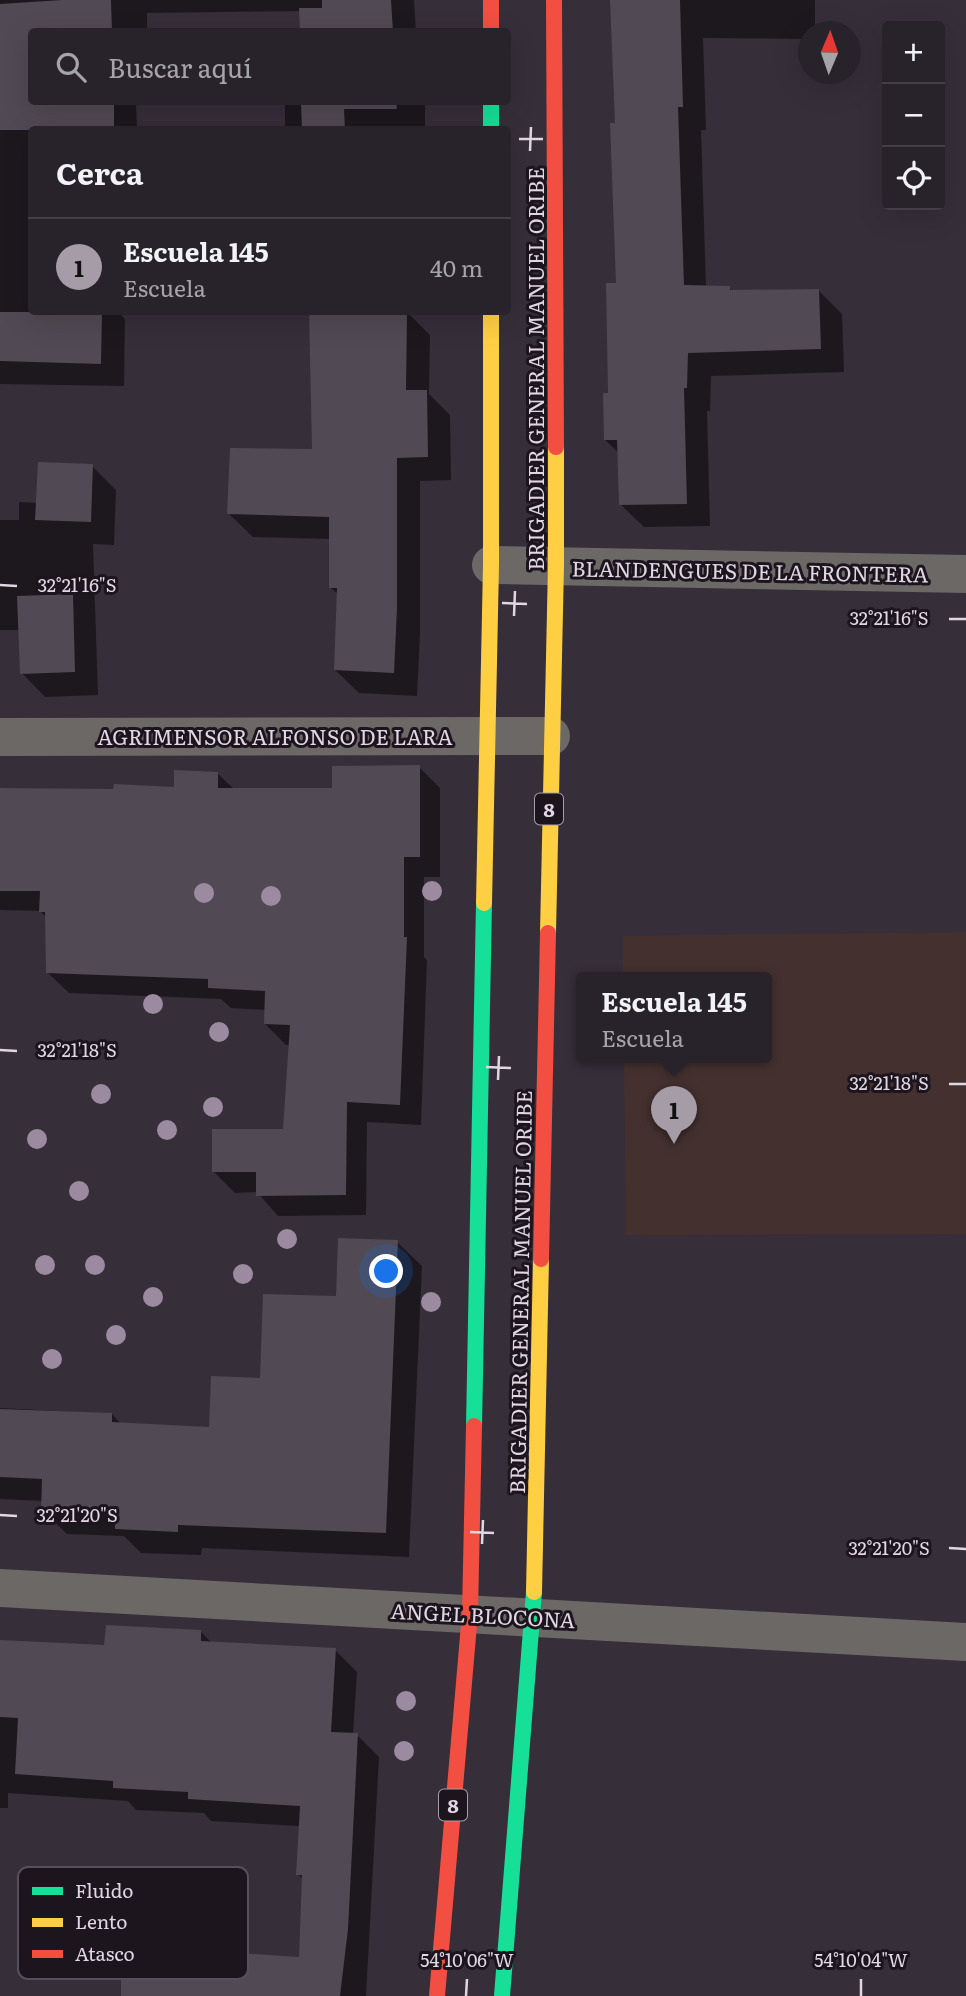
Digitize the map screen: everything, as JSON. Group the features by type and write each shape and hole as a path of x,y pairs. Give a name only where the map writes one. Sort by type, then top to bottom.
{"main road":[{"path":"491,0 491,28"},
{"name":"BRIGADIER GENERAL MANUEL ORIBE","path":"502,1996 534,1617 556,565 554,0"},
{"path":"491,105 491,126"},
{"name":"BRIGADIER GENERAL MANUEL ORIBE","path":"437,1996 470,1613 491,565 491,315"}],"street":[{"name":"BLANDENGUES DE LA FRONTERA","path":"491,565 966,574"},
{"name":"AGRIMENSOR ALFONSO DE LARA","path":"0,737 488,734 551,736"},
{"name":"ANGEL BLOCONA","path":"0,1588 966,1642"}],"shaded area":[{"path":"966,932 966,1234 626,1235 624,1063 772,1063 772,972 623,972 623,936"}],"building":[{"path":"111,0 112,28 28,28 28,105 114,105 114,126 28,126 28,130 0,130 0,4"},
{"path":"322,0 391,0 393,28 300,28 299,8 322,8"},
{"path":"610,0 680,0 683,107 678,107 684,285 730,286 730,290 819,289 821,349 688,353 687,388 684,388 687,504 619,505 617,440 604,440 603,393 608,393 606,283 616,283 610,123 615,123"},
{"path":"301,105 396,105 397,109 344,109 345,126 302,126"},
{"path":"0,312 28,312 28,315 102,315 101,364 0,361"},
{"path":"309,315 407,315 406,390 427,390 428,457 397,458 394,673 334,670 337,588 329,588 329,517 227,514 230,448 312,449"},
{"path":"38,462 93,464 91,522 35,520"},
{"path":"73,594 75,672 20,674 17,596"},
{"path":"420,765 420,857 404,857 404,937 407,937 400,1105 347,1102 346,1195 256,1196 256,1172 212,1172 212,1129 283,1129 290,1025 264,1024 265,991 208,988 208,979 46,973 45,912 39,912 40,891 0,891 0,788 113,789 114,784 174,787 174,770 218,772 218,788 332,788 332,766"},
{"path":"338,1238 398,1240 386,1533 178,1525 178,1532 115,1529 115,1513 41,1510 42,1479 0,1477 0,1409 112,1413 112,1422 209,1427 211,1376 260,1378 263,1294 336,1296"},
{"path":"106,1625 201,1630 201,1641 336,1648 331,1732 358,1733 348,1929 340,1996 121,1996 121,1979 248,1979 248,1954 299,1957 302,1875 296,1875 300,1806 188,1799 188,1792 113,1788 113,1781 15,1774 18,1718 0,1717 0,1640 104,1645"}],"traffic: fast":[{"path":"491,105 491,126"},
{"path":"474,1426 484,903"},
{"path":"502,1996 534,1592"}],"traffic: slow":[{"path":"484,903 491,565 491,315"},
{"path":"548,933 556,447"},
{"path":"534,1592 541,1259"}],"traffic: jam":[{"path":"491,0 491,28"},
{"path":"554,0 556,447"},
{"path":"541,1259 548,933"},
{"path":"437,1996 470,1613 474,1426"}],"place":[{"name":"Escuela 145","path":"674,1144"}]}
